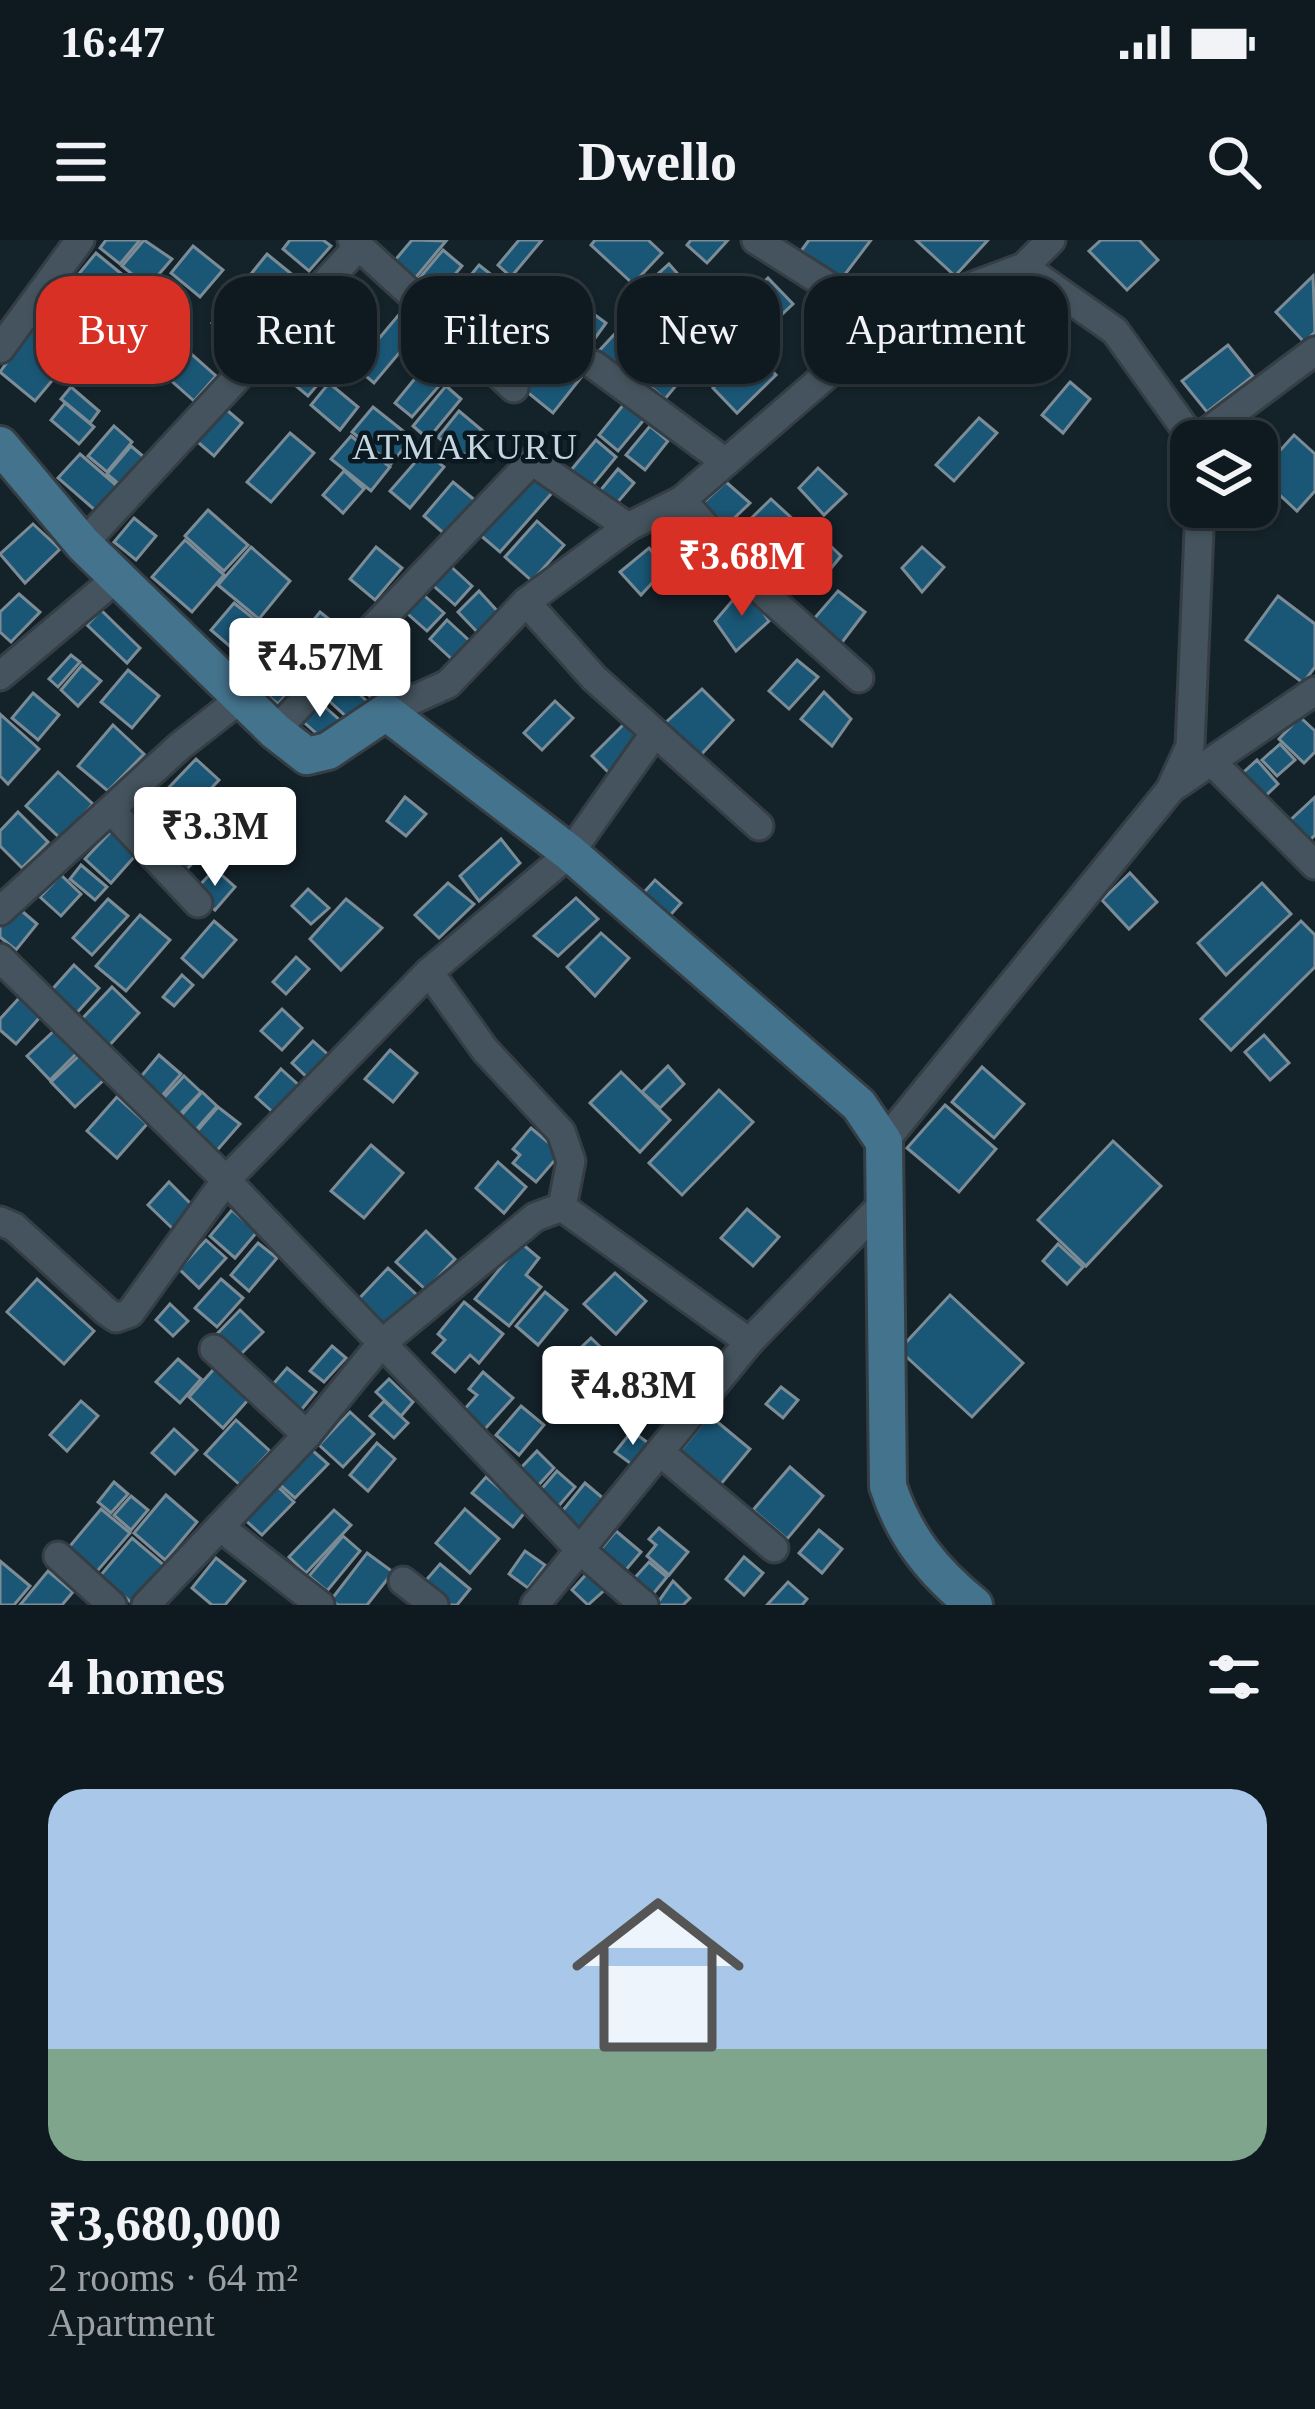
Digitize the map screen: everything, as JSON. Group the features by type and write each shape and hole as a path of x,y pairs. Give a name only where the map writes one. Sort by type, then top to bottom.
{"street":[{"path":"0,349 80,240"},
{"path":"755,240 812,276"},
{"path":"1000,276 1024,267 1051,240"},
{"path":"83,544 356,243 514,388"},
{"path":"1024,267 1115,331 1180,420"},
{"path":"1223,420 1315,351"},
{"path":"594,365 724,461"},
{"path":"0,446 83,544 239,700 307,755 328,752 386,712 448,684 526,602 628,527 682,500 815,384"},
{"path":"274,731 532,461 628,527"},
{"path":"682,500 766,594 859,678"},
{"path":"1170,790 1190,746 1199,528"},
{"path":"0,676 118,578"},
{"path":"526,602 594,678 760,826"},
{"path":"884,1142 1170,790 1197,767 1212,762 1315,691"},
{"path":"0,910 239,700"},
{"path":"386,712 571,853 859,1106 884,1142 888,1486 899,1521 920,1552 974,1605"},
{"path":"0,1221 116,1318 130,1312 226,1180 429,972 571,853 654,734"},
{"path":"1212,762 1315,865"},
{"path":"111,810 198,903"},
{"path":"0,958 226,1180 580,1550 644,1605"},
{"path":"429,972 485,1050 561,1132 571,1161 562,1207"},
{"path":"536,1605 748,1342 885,1202"},
{"path":"562,1207 748,1342"},
{"path":"146,1605 308,1435 381,1344 535,1216 562,1207"},
{"path":"214,1349 308,1435"},
{"path":"660,1452 774,1548"},
{"path":"220,1527 320,1605"},
{"path":"58,1556 112,1605"},
{"path":"403,1581 434,1605"}],"building":[{"path":"106,240 140,240 120,264 100,248"},
{"path":"144,240 172,259 157,276 134,276 122,266"},
{"path":"290,240 323,240 331,246 309,271 283,249"},
{"path":"412,240 446,241 417,276 405,276 391,265"},
{"path":"519,240 542,240 512,276 498,265"},
{"path":"595,240 648,240 662,253 640,276 624,276 591,245"},
{"path":"691,240 728,240 707,263 687,245"},
{"path":"809,240 871,240 844,276 834,276 801,251"},
{"path":"916,240 988,240 955,276"},
{"path":"1101,240 1139,240 1158,260 1127,290 1089,251"},
{"path":"193,246 223,270 200,297 190,289 190,276 171,273"},
{"path":"443,250 462,266 454,276 421,276"},
{"path":"96,253 124,276 77,276"},
{"path":"267,254 294,276 249,276"},
{"path":"669,264 680,276 656,276"},
{"path":"479,265 493,276 470,276"},
{"path":"1313,276 1315,332 1304,342 1276,312"},
{"path":"780,290 793,304 780,316"},
{"path":"401,312 401,351 377,379 377,341"},
{"path":"593,313 606,323 593,341"},
{"path":"33,326 36,384 49,384 35,401 0,372"},
{"path":"617,331 616,369 598,352"},
{"path":"1228,345 1253,376 1207,412 1182,381"},
{"path":"190,353 214,374 194,401 175,384 190,384"},
{"path":"1070,382 1090,399 1063,433 1042,415"},
{"path":"294,384 318,384 308,396"},
{"path":"330,384 358,407 340,430 311,405"},
{"path":"410,384 439,386 412,417 395,403"},
{"path":"523,384 576,384 553,413 521,387"},
{"path":"647,384 677,384 665,399"},
{"path":"717,384 767,384 737,413 713,388"},
{"path":"446,386 461,399 428,439 413,426"},
{"path":"71,387 99,411 90,423 61,399"},
{"path":"628,399 648,415 618,451 599,435"},
{"path":"65,403 94,427 79,444 51,420"},
{"path":"221,405 242,423 214,456 193,438"},
{"path":"373,407 412,438 391,464 352,432"},
{"path":"459,411 484,432 462,458 438,437"},
{"path":"979,418 997,433 954,481 936,465"},
{"path":"114,426 132,442 107,472 88,456"},
{"path":"650,426 668,441 645,470 626,455"},
{"path":"290,433 314,453 271,502 247,482"},
{"path":"1294,435 1315,454 1315,491 1297,511 1278,493 1278,453"},
{"path":"351,436 390,467 371,491 331,459"},
{"path":"596,440 616,457 588,491 567,475"},
{"path":"131,446 151,463 127,491 107,474"},
{"path":"425,451 444,467 410,508 390,491"},
{"path":"80,454 117,486 96,511 58,478"},
{"path":"818,468 846,494 824,515 799,488"},
{"path":"618,469 634,483 611,510 595,497"},
{"path":"344,471 364,489 343,513 323,495"},
{"path":"531,475 552,493 500,552 479,534"},
{"path":"453,482 477,502 448,537 424,516"},
{"path":"726,482 750,503 726,526 703,503"},
{"path":"771,499 797,523 757,557 734,535"},
{"path":"208,510 248,545 224,571 185,536"},
{"path":"134,518 156,536 136,560 114,542"},
{"path":"537,521 564,545 532,581 505,557"},
{"path":"33,524 60,549 25,583 0,554"},
{"path":"814,530 841,556 823,578 795,552"},
{"path":"683,532 697,548 676,569 663,550"},
{"path":"185,540 224,575 192,612 152,577"},
{"path":"251,547 290,581 259,619 218,585"},
{"path":"376,547 402,568 375,600 350,579"},
{"path":"922,547 944,567 922,592 902,568"},
{"path":"649,548 666,568 641,595 620,572"},
{"path":"446,562 472,586 455,605 428,581"},
{"path":"745,586 769,621 736,651 715,621"},
{"path":"418,590 444,613 427,631 401,608"},
{"path":"479,591 501,615 480,635 458,612"},
{"path":"838,591 865,612 840,645 812,621"},
{"path":"19,594 40,612 11,642 0,632 0,612"},
{"path":"1278,596 1315,624 1315,667 1303,683 1246,640"},
{"path":"234,603 264,627 240,655 211,630"},
{"path":"101,610 140,648 127,663 87,625"},
{"path":"320,612 344,631 311,670 288,651"},
{"path":"447,620 473,644 456,663 430,639"},
{"path":"280,652 305,672 278,704 253,683"},
{"path":"363,654 395,684 377,703 345,674"},
{"path":"71,655 80,662 58,687 49,679"},
{"path":"797,660 818,677 789,709 769,691"},
{"path":"82,665 101,681 78,706 61,690"},
{"path":"128,670 159,696 132,728 101,702"},
{"path":"342,679 368,702 351,721 325,697"},
{"path":"702,689 733,720 698,758 663,725"},
{"path":"824,692 851,719 832,746 801,719"},
{"path":"33,693 59,715 38,740 12,718"},
{"path":"316,699 342,722 325,741 299,718"},
{"path":"555,701 573,718 542,750 524,733"},
{"path":"0,714 39,749 8,784 0,776"},
{"path":"1300,717 1315,731 1315,752 1304,763 1279,739"},
{"path":"624,724 642,742 610,774 592,756"},
{"path":"113,725 144,754 108,791 78,766"},
{"path":"1280,744 1295,760 1277,776 1262,760"},
{"path":"196,759 219,780 179,822 156,801"},
{"path":"1257,760 1278,784 1259,802 1237,778"},
{"path":"58,772 93,804 61,839 26,806"},
{"path":"405,797 426,814 406,836 387,821"},
{"path":"1315,797 1315,835 1304,846 1284,826"},
{"path":"146,804 172,829 158,845 131,820"},
{"path":"18,812 48,842 22,868 0,846 0,831"},
{"path":"117,825 143,847 111,883 85,859"},
{"path":"187,828 208,847 187,869 167,850"},
{"path":"501,839 520,863 479,901 460,876"},
{"path":"81,865 107,887 95,900 70,879"},
{"path":"215,869 235,887 215,910 194,891"},
{"path":"1130,873 1157,902 1129,929 1102,900"},
{"path":"61,875 81,894 61,916 40,897"},
{"path":"655,880 681,903 664,922 638,899"},
{"path":"448,883 474,904 439,938 415,915"},
{"path":"1262,883 1291,914 1226,975 1198,943"},
{"path":"308,889 329,908 311,924 292,906"},
{"path":"576,898 598,919 558,956 534,936"},
{"path":"108,899 128,916 92,955 73,938"},
{"path":"346,899 382,928 341,970 310,939"},
{"path":"16,906 37,924 16,950 0,937 0,927"},
{"path":"140,915 170,940 126,991 96,966"},
{"path":"214,921 236,940 203,977 182,958"},
{"path":"1301,921 1315,935 1315,967 1231,1050 1201,1019"},
{"path":"601,933 629,958 595,996 567,967"},
{"path":"296,957 309,969 286,994 273,982"},
{"path":"74,965 99,988 74,1016 49,993"},
{"path":"182,975 193,985 174,1006 163,997"},
{"path":"112,987 139,1013 106,1049 79,1022"},
{"path":"20,997 41,1016 16,1044 0,1030 0,1019"},
{"path":"282,1009 302,1028 282,1050 261,1031"},
{"path":"57,1028 79,1051 50,1080 27,1056"},
{"path":"1264,1035 1289,1063 1270,1080 1245,1052"},
{"path":"313,1041 333,1059 312,1082 292,1063"},
{"path":"390,1050 417,1073 393,1102 365,1079"},
{"path":"82,1053 106,1078 75,1107 51,1082"},
{"path":"159,1055 181,1074 160,1098 139,1079"},
{"path":"668,1066 684,1084 660,1108 642,1092"},
{"path":"982,1067 1024,1104 994,1138 952,1102"},
{"path":"281,1069 302,1088 276,1115 256,1097"},
{"path":"621,1072 670,1120 640,1152 590,1103"},
{"path":"184,1076 201,1092 174,1120 158,1104"},
{"path":"719,1090 753,1122 682,1195 649,1163"},
{"path":"202,1092 217,1106 192,1134 177,1120"},
{"path":"117,1097 147,1124 117,1158 87,1131"},
{"path":"945,1105 996,1149 959,1192 907,1148"},
{"path":"218,1107 240,1124 213,1155 192,1137"},
{"path":"531,1128 561,1153 536,1182 513,1163 520,1155 513,1149"},
{"path":"1113,1141 1161,1186 1086,1266 1038,1220"},
{"path":"371,1145 403,1173 364,1218 331,1191"},
{"path":"498,1162 526,1187 504,1213 476,1188"},
{"path":"169,1182 194,1207 173,1229 148,1205"},
{"path":"747,1209 779,1237 753,1266 721,1238"},
{"path":"232,1210 257,1232 235,1258 210,1236"},
{"path":"426,1231 455,1259 426,1290 396,1262"},
{"path":"206,1240 226,1258 199,1288 179,1269"},
{"path":"258,1243 277,1258 249,1291 231,1275"},
{"path":"521,1243 539,1258 526,1275 541,1287 509,1326 475,1299"},
{"path":"1058,1244 1083,1267 1067,1284 1043,1261"},
{"path":"388,1268 417,1295 383,1330 355,1303"},
{"path":"615,1273 646,1301 616,1334 584,1304"},
{"path":"37,1279 94,1331 64,1364 7,1312"},
{"path":"221,1279 243,1298 217,1327 195,1308"},
{"path":"545,1292 567,1310 538,1345 516,1326"},
{"path":"950,1295 1023,1363 972,1417 899,1350"},
{"path":"464,1302 503,1334 479,1363 470,1355 455,1372 433,1353 445,1340 438,1334"},
{"path":"170,1304 188,1321 173,1336 156,1320"},
{"path":"240,1310 263,1332 235,1360 213,1338"},
{"path":"591,1338 630,1375 611,1394 572,1356"},
{"path":"332,1346 346,1358 324,1382 310,1371"},
{"path":"178,1359 201,1379 180,1403 156,1382"},
{"path":"222,1360 256,1391 223,1428 189,1397"},
{"path":"287,1368 316,1392 297,1415 268,1390"},
{"path":"483,1372 513,1398 484,1430 462,1412 477,1395 469,1389"},
{"path":"389,1379 413,1402 401,1416 376,1392"},
{"path":"781,1387 798,1400 783,1418 766,1404"},
{"path":"81,1401 98,1416 67,1451 50,1435"},
{"path":"384,1401 408,1423 394,1438 370,1416"},
{"path":"521,1406 544,1425 519,1455 496,1435"},
{"path":"350,1412 374,1434 343,1467 319,1445"},
{"path":"709,1415 750,1449 721,1484 680,1451"},
{"path":"236,1420 270,1451 240,1485 205,1454"},
{"path":"174,1429 197,1450 175,1474 152,1453"},
{"path":"632,1431 651,1445 634,1466 615,1452"},
{"path":"377,1443 395,1459 368,1491 350,1475"},
{"path":"312,1450 328,1464 295,1498 279,1484"},
{"path":"537,1451 554,1468 535,1489 517,1472"},
{"path":"790,1467 823,1496 787,1539 753,1510"},
{"path":"557,1471 575,1487 557,1508 538,1493"},
{"path":"486,1477 526,1511 513,1527 472,1493"},
{"path":"114,1482 128,1494 111,1513 98,1502"},
{"path":"585,1483 604,1499 578,1529 560,1514"},
{"path":"276,1485 294,1502 262,1535 244,1519"},
{"path":"166,1495 197,1522 165,1560 134,1533"},
{"path":"131,1496 148,1510 131,1530 114,1515"},
{"path":"101,1509 130,1533 93,1576 65,1552"},
{"path":"465,1509 499,1539 470,1573 436,1543"},
{"path":"334,1510 351,1525 306,1573 289,1557"},
{"path":"659,1528 688,1552 669,1575 647,1556 656,1545 649,1539"},
{"path":"819,1530 842,1549 822,1573 799,1553"},
{"path":"616,1531 641,1552 619,1578 594,1557"},
{"path":"343,1536 360,1551 327,1591 309,1576"},
{"path":"132,1538 165,1566 133,1604 100,1576"},
{"path":"525,1551 545,1565 528,1588 509,1574"},
{"path":"367,1553 393,1572 367,1605 338,1605 331,1600"},
{"path":"744,1557 763,1573 744,1595 726,1579"},
{"path":"216,1558 245,1581 225,1605 212,1605 192,1588"},
{"path":"0,1561 30,1586 14,1605 0,1605"},
{"path":"649,1562 667,1577 649,1599 630,1583"},
{"path":"440,1564 470,1589 457,1605 444,1605 421,1586"},
{"path":"591,1569 609,1586 588,1605 572,1590"},
{"path":"48,1571 73,1592 62,1605 20,1605"},
{"path":"673,1581 690,1598 683,1605 656,1605"},
{"path":"788,1582 807,1599 802,1605 767,1605"}],"district":[{"name":"ATMAKURU","path":"466,446"}]}
